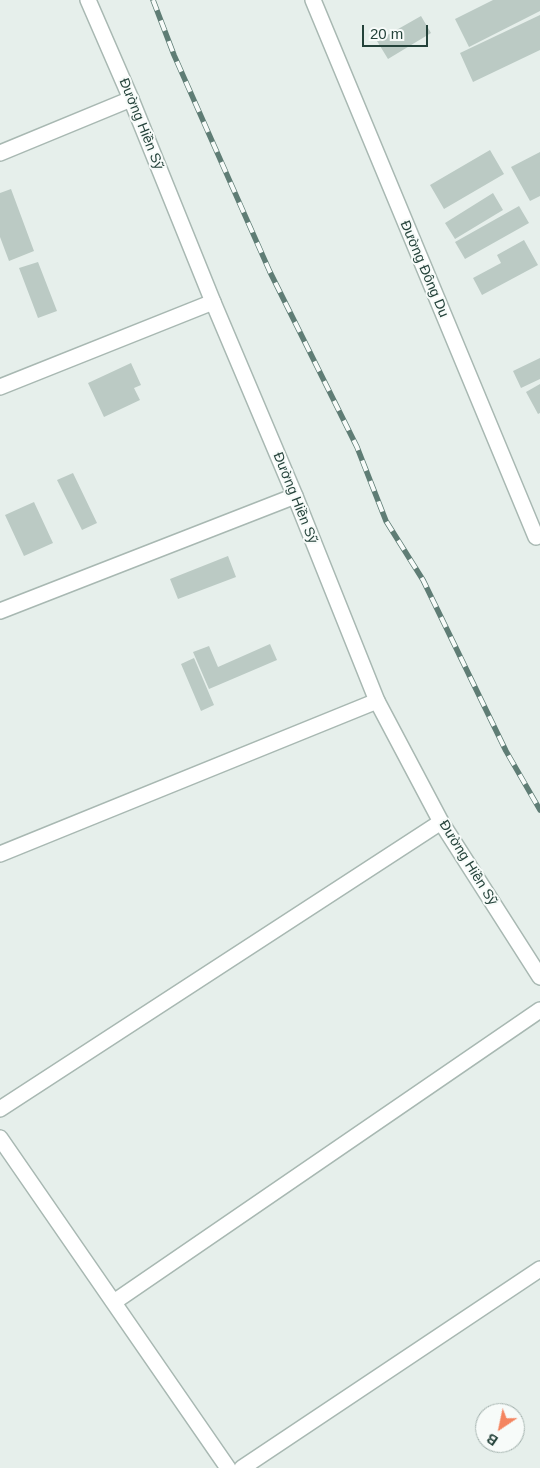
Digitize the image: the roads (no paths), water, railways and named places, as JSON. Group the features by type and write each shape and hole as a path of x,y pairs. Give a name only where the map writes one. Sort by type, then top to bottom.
{"street":[{"name":"Đường Hiền Sỹ","path":"88,0 131,99 377,701 441,822 540,977"},
{"name":"Đường Đông Du","path":"312,0 538,536"},
{"path":"0,153 131,99"},
{"path":"0,387 213,302"},
{"path":"0,611 294,496"},
{"path":"0,854 377,701"},
{"path":"0,1109 441,822"},
{"path":"114,1302 540,1010"},
{"path":"0,1138 228,1468"},
{"path":"242,1468 540,1269"}],"railway":[{"path":"153,0 174,55 270,272 357,447 386,521 423,580 506,751 540,810"}]}
